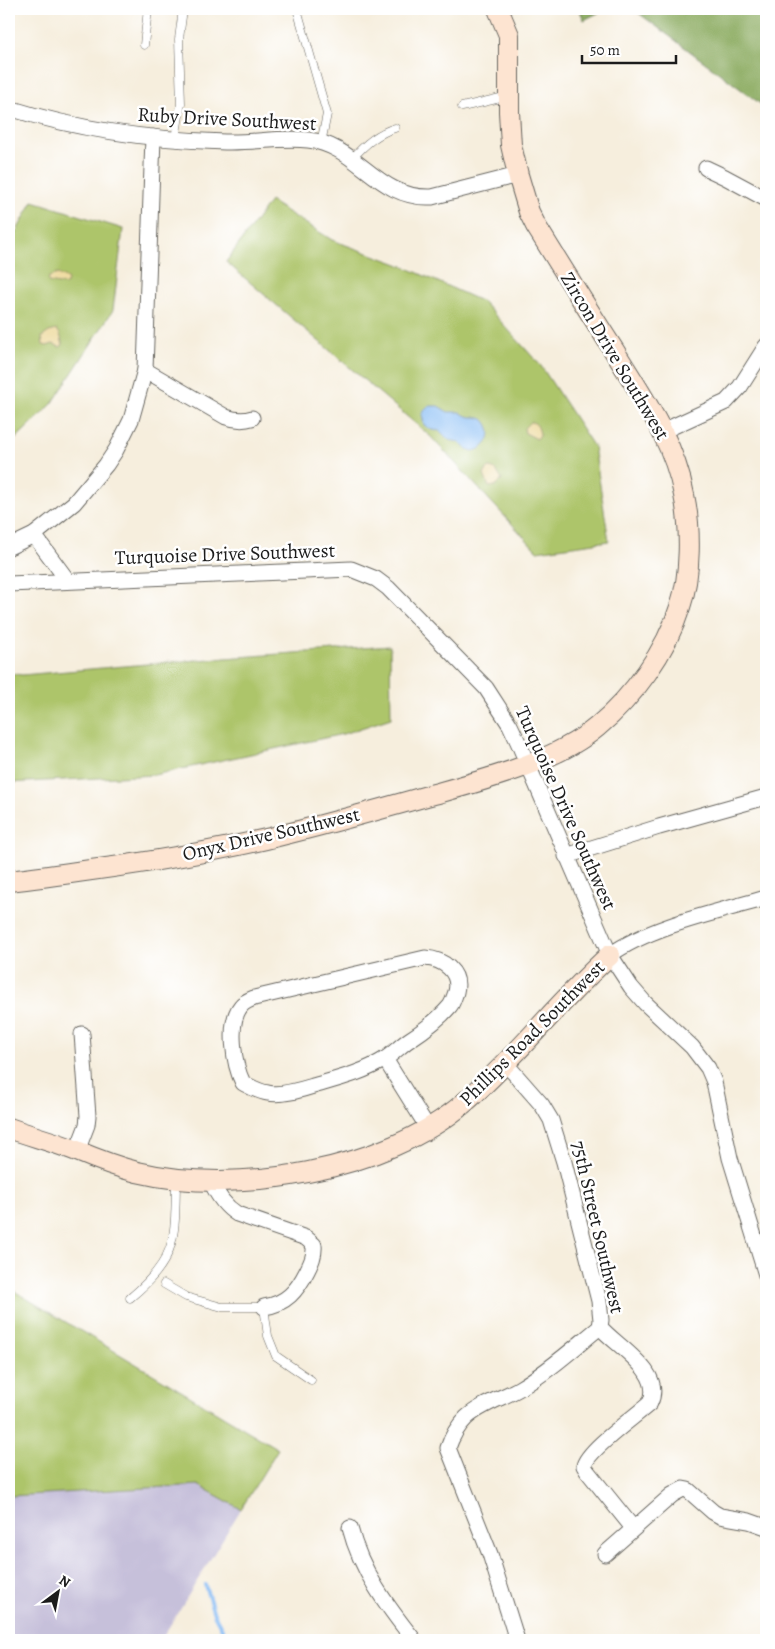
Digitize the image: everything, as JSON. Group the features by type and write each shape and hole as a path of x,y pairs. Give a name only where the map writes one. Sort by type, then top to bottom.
{"street":[{"name":"Zircon Drive Southwest","path":"498,9 509,36 511,145 530,212 536,226 663,431 679,476 687,511 688,553 685,585 680,609 656,658 632,693 596,728 570,745 528,765"},
{"name":"Ruby Drive Southwest","path":"9,108 83,127 153,137 227,142 309,140 336,148 394,190 420,198 432,197 518,175"},
{"path":"9,547 34,535 74,503 106,465 131,420 145,370 153,137"},
{"path":"706,168 766,199"},
{"path":"663,431 726,402 740,387 766,346"},
{"path":"145,370 226,417 236,420 252,418"},
{"path":"34,535 68,581"},
{"name":"Turquoise Drive Southwest","path":"9,584 24,585 68,581 351,569 376,579 400,599 486,688 510,725 610,955 631,987 645,1003 692,1047 708,1068 714,1082 730,1158 766,1275"},
{"name":"Onyx Drive Southwest","path":"9,881 130,864 265,839 396,805 528,765"},
{"path":"566,856 659,827 766,797"},
{"name":"Phillips Road Southwest","path":"9,1128 137,1172 176,1179 211,1181 247,1180 323,1169 393,1147 428,1128 462,1105 506,1064 583,981 610,955 628,944 676,924 766,898"},
{"path":"425,958 432,958 443,963 452,971 457,982 454,1000 422,1032 385,1059 347,1076 302,1090 270,1094 243,1083 234,1052 233,1024 240,1006 254,998 425,958"},
{"path":"77,1151 87,1125 88,1116 82,1034"},
{"path":"385,1059 428,1128"},
{"name":"75th Street Southwest","path":"506,1064 542,1105 551,1120 564,1162 599,1301 600,1327 643,1368 651,1377 654,1386 654,1395 650,1402 593,1452 584,1466 633,1528"},
{"path":"211,1181 216,1194 228,1209 237,1214 306,1238 314,1245 313,1258 294,1292 280,1303 264,1307"},
{"path":"517,1640 490,1554 448,1448 457,1428 467,1417 476,1410 520,1388 551,1367 600,1327"},
{"path":"605,1554 672,1495 683,1489 688,1490 720,1516 749,1520 766,1527"},
{"path":"350,1528 369,1575 384,1602 414,1640"}],"lane":[{"path":"144,45 148,9"},
{"path":"176,139 181,104 179,39 183,9"},
{"path":"296,9 327,114 321,143"},
{"path":"462,107 509,96"},
{"path":"352,159 361,149 384,131 395,128"},
{"path":"130,1298 152,1278 166,1260 172,1246 175,1228 176,1179"},
{"path":"164,1284 192,1299 222,1307 264,1307 268,1336 276,1356 311,1380"}],"shaded area":[{"path":"198,1485 241,1509 161,1640 9,1640 9,1496"}],"green space":[{"path":"579,9 606,9 584,20"},
{"path":"633,9 766,9 766,108"},
{"path":"33,201 123,229 113,310 52,404 9,445 9,245"},
{"path":"270,201 332,240 398,264 483,302 541,366 594,447 609,541 537,551 430,436 226,262"},
{"path":"390,646 391,718 343,734 154,775 9,783 9,673 22,675"},
{"path":"9,1288 278,1449 241,1509 198,1485 9,1496"}],"sand":[{"path":"58,274 67,279 68,281 65,285 48,282 49,277"},
{"path":"57,330 63,345 60,347 53,344 43,345 42,337 49,332"},
{"path":"530,422 536,424 538,428 540,435 537,439 525,433 524,428"},
{"path":"487,469 496,470 502,480 495,486 489,487 484,475"}],"water":[{"path":"430,406 438,406 448,412 460,412 466,416 483,419 487,424 490,434 487,443 473,451 467,449 459,442 449,440 440,431 432,430 424,425 422,414"}],"waterway":[{"path":"205,1585 214,1614 228,1640"}]}
